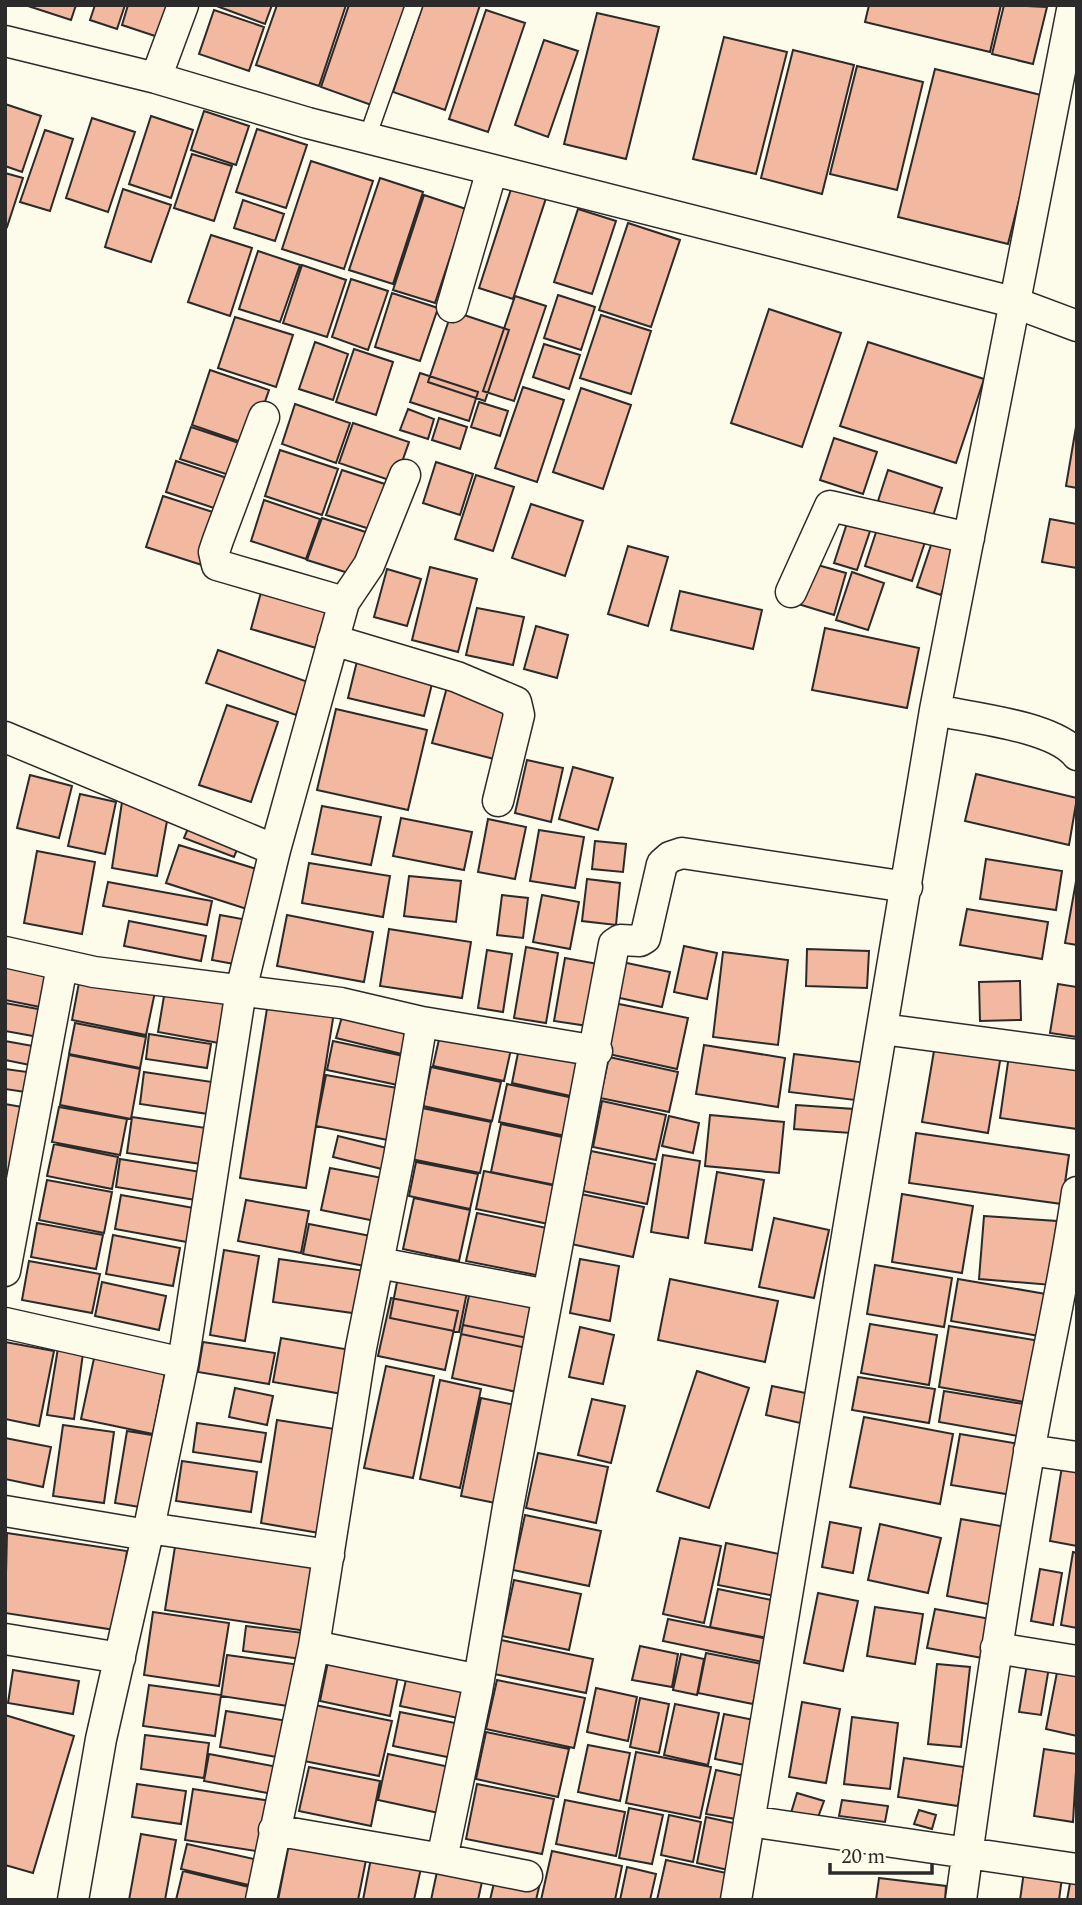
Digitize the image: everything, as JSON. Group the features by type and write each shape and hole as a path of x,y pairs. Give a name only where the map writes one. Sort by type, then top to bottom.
{"street":[{"path":"156,78 183,5"},
{"path":"736,1900 935,710 1013,302 1073,37 1073,5"},
{"path":"5,41 156,78 367,138 1013,302 1077,327"},
{"path":"452,307 492,170"},
{"path":"264,417 218,540 214,559 217,565 344,603"},
{"path":"73,1900 101,1739 183,1363 241,990 275,850 344,603 369,565 405,474"},
{"path":"791,592 830,506 969,538"},
{"path":"333,640 457,677 516,702 519,715 498,801"},
{"path":"935,710 1037,733 1068,744 1077,755"},
{"path":"5,737 275,850"},
{"path":"442,1859 479,1680 548,1295 597,1051 614,944 620,940 640,941 645,938 662,864 670,857 682,853 907,887"},
{"path":"5,952 62,966 341,1003 422,1022 597,1051"},
{"path":"5,1271 62,966"},
{"path":"261,1900 314,1646 361,1348 422,1022"},
{"path":"882,1029 1077,1055"},
{"path":"961,1900 996,1648 1029,1450 1073,1251 1077,1192"},
{"path":"379,1263 548,1295"},
{"path":"5,1323 183,1363"},
{"path":"1029,1450 1077,1457"},
{"path":"5,1511 329,1555"},
{"path":"5,1639 120,1658"},
{"path":"314,1646 479,1680"},
{"path":"996,1648 1077,1661"},
{"path":"750,1821 1077,1869"},
{"path":"274,1830 527,1876"}],"lane":[{"path":"367,138 414,5"}],"building":[{"path":"25,5 76,5 71,20"},
{"path":"95,5 125,5 117,29 90,20"},
{"path":"128,5 169,5 158,37 122,25"},
{"path":"214,5 272,5 265,24"},
{"path":"277,5 346,5 319,86 256,65"},
{"path":"349,5 409,5 374,106 321,87"},
{"path":"423,5 480,5 445,110 393,92"},
{"path":"869,5 1001,5 990,52 865,22"},
{"path":"1004,5 1047,7 1033,64 992,54"},
{"path":"214,10 264,27 249,71 199,54"},
{"path":"486,10 525,23 488,132 449,119"},
{"path":"597,13 659,27 626,159 564,144"},
{"path":"724,37 787,52 756,174 693,159"},
{"path":"544,40 578,51 548,137 515,125"},
{"path":"793,50 854,65 822,194 761,178"},
{"path":"857,66 923,82 897,190 830,174"},
{"path":"935,69 1045,96 1008,244 898,217"},
{"path":"5,104 41,116 22,172 5,166"},
{"path":"204,111 249,126 236,165 191,150"},
{"path":"151,116 193,130 171,198 129,184"},
{"path":"92,118 135,132 108,212 66,198"},
{"path":"257,129 307,145 286,208 236,192"},
{"path":"45,130 73,139 50,211 20,202"},
{"path":"192,154 232,166 214,221 174,208"},
{"path":"311,161 373,181 344,269 282,249"},
{"path":"5,173 23,178 7,227 5,226"},
{"path":"380,178 423,192 393,284 349,270"},
{"path":"513,183 547,195 513,299 479,288"},
{"path":"123,189 171,205 151,262 105,247"},
{"path":"424,195 466,209 435,303 393,290"},
{"path":"243,200 284,214 275,241 234,228"},
{"path":"578,209 616,221 592,294 554,282"},
{"path":"628,223 680,240 651,327 599,310"},
{"path":"211,235 252,248 230,316 188,302"},
{"path":"258,251 300,265 280,322 239,309"},
{"path":"302,265 346,280 327,337 283,323"},
{"path":"351,279 388,291 368,350 332,337"},
{"path":"392,293 438,308 420,361 375,347"},
{"path":"558,295 595,307 581,350 544,338"},
{"path":"515,296 546,306 514,401 483,391"},
{"path":"769,309 841,333 802,447 731,423"},
{"path":"452,311 509,330 485,401 428,382"},
{"path":"601,315 651,331 631,394 580,378"},
{"path":"235,317 293,335 276,387 218,368"},
{"path":"315,342 348,354 333,400 299,389"},
{"path":"868,342 984,379 956,463 840,426"},
{"path":"544,344 580,355 569,389 533,377"},
{"path":"354,349 393,362 376,415 336,402"},
{"path":"210,370 269,390 250,445 192,425"},
{"path":"420,373 478,392 469,421 410,402"},
{"path":"523,387 564,400 537,482 495,468"},
{"path":"581,388 631,405 603,489 553,472"},
{"path":"479,402 508,411 500,436 471,427"},
{"path":"295,404 350,423 336,463 282,444"},
{"path":"408,409 434,419 428,439 400,430"},
{"path":"439,418 467,427 460,449 432,440"},
{"path":"1077,421 1077,488 1066,486"},
{"path":"353,423 409,442 395,482 339,463"},
{"path":"191,427 242,444 232,476 180,459"},
{"path":"834,438 877,452 863,494 820,480"},
{"path":"280,450 338,469 322,515 265,496"},
{"path":"176,461 233,480 223,511 166,492"},
{"path":"436,462 473,474 460,515 423,503"},
{"path":"342,470 394,487 379,532 326,515"},
{"path":"888,470 942,488 932,519 878,501"},
{"path":"476,475 514,487 493,551 455,539"},
{"path":"163,496 222,515 205,566 146,547"},
{"path":"264,500 320,519 306,559 251,541"},
{"path":"531,504 583,521 565,576 512,558"},
{"path":"850,514 873,522 857,570 834,563"},
{"path":"322,518 375,535 361,577 307,560"},
{"path":"1050,519 1077,524 1077,568 1042,562"},
{"path":"879,523 926,539 912,581 865,566"},
{"path":"933,539 957,547 941,595 917,587"},
{"path":"628,546 668,557 648,626 608,614"},
{"path":"807,562 846,573 834,615 795,603"},
{"path":"430,567 477,579 458,652 412,640"},
{"path":"387,569 421,579 407,626 374,617"},
{"path":"852,572 884,583 868,630 836,620"},
{"path":"263,585 336,606 323,650 251,629"},
{"path":"680,591 762,610 753,649 671,630"},
{"path":"477,608 524,617 513,665 466,655"},
{"path":"536,626 568,635 557,678 524,669"},
{"path":"825,628 919,648 907,708 812,690"},
{"path":"218,650 308,682 296,715 206,683"},
{"path":"359,653 435,672 424,716 348,698"},
{"path":"447,687 513,705 498,760 432,743"},
{"path":"227,705 278,722 251,802 199,785"},
{"path":"336,709 427,730 408,810 317,790"},
{"path":"527,760 563,768 551,822 515,813"},
{"path":"573,767 613,778 598,830 559,819"},
{"path":"976,774 1077,798 1069,845 965,821"},
{"path":"30,775 72,786 59,838 17,828"},
{"path":"80,794 116,802 105,854 68,846"},
{"path":"122,802 169,810 157,876 112,868"},
{"path":"322,806 381,817 371,865 312,854"},
{"path":"401,818 472,832 464,870 393,856"},
{"path":"488,819 526,827 515,879 478,872"},
{"path":"191,821 241,840 234,857 184,838"},
{"path":"539,830 584,837 575,888 530,881"},
{"path":"595,841 626,844 623,872 592,869"},
{"path":"179,845 266,872 253,911 166,883"},
{"path":"37,851 95,862 82,934 24,923"},
{"path":"986,859 1062,871 1056,910 980,899"},
{"path":"309,863 390,876 383,917 302,903"},
{"path":"409,876 461,881 456,922 404,916"},
{"path":"1077,876 1077,945 1065,943"},
{"path":"587,879 620,883 616,925 582,921"},
{"path":"108,882 212,901 207,925 103,906"},
{"path":"502,895 528,898 523,938 497,935"},
{"path":"542,895 579,902 570,949 533,942"},
{"path":"967,909 1048,922 1042,959 960,945"},
{"path":"220,915 253,921 245,966 212,960"},
{"path":"287,915 373,932 364,982 277,966"},
{"path":"129,921 206,936 201,961 124,946"},
{"path":"389,929 471,942 462,998 380,986"},
{"path":"684,946 717,953 707,999 674,992"},
{"path":"526,947 558,953 546,1023 514,1018"},
{"path":"807,949 869,951 867,988 806,986"},
{"path":"487,950 512,954 503,1012 478,1008"},
{"path":"723,952 788,960 778,1045 713,1037"},
{"path":"5,957 58,967 50,1009 5,1000"},
{"path":"565,958 598,964 588,1026 554,1021"},
{"path":"622,962 670,972 662,1007 615,997"},
{"path":"81,972 156,987 146,1035 72,1020"},
{"path":"1020,981 1021,1020 980,1021 979,982"},
{"path":"166,984 239,998 230,1045 158,1032"},
{"path":"1058,984 1077,987 1077,1037 1050,1033"},
{"path":"269,996 335,1006 306,1188 240,1178"},
{"path":"5,1003 49,1011 44,1038 5,1031"},
{"path":"614,1003 688,1018 677,1069 604,1053"},
{"path":"343,1013 417,1031 410,1056 336,1038"},
{"path":"75,1023 146,1037 140,1068 69,1054"},
{"path":"442,1026 513,1040 504,1081 433,1066"},
{"path":"149,1034 211,1044 207,1068 146,1059"},
{"path":"521,1038 594,1053 584,1099 512,1083"},
{"path":"5,1041 44,1048 40,1067 5,1060"},
{"path":"333,1041 413,1058 407,1087 327,1070"},
{"path":"704,1045 785,1058 778,1107 696,1094"},
{"path":"935,1045 1001,1055 988,1133 922,1122"},
{"path":"794,1054 868,1063 863,1101 789,1092"},
{"path":"69,1055 140,1069 131,1119 60,1105"},
{"path":"1009,1055 1077,1064 1077,1129 1000,1118"},
{"path":"609,1057 678,1072 669,1112 600,1098"},
{"path":"431,1067 501,1082 492,1121 423,1106"},
{"path":"5,1069 35,1073 32,1093 5,1089"},
{"path":"144,1072 219,1083 215,1115 140,1104"},
{"path":"326,1075 408,1090 398,1142 316,1126"},
{"path":"507,1084 583,1100 575,1138 499,1122"},
{"path":"602,1101 666,1115 656,1160 593,1147"},
{"path":"5,1104 28,1108 5,1229"},
{"path":"796,1105 854,1109 851,1133 794,1129"},
{"path":"59,1107 127,1119 120,1155 52,1142"},
{"path":"422,1108 491,1122 480,1173 411,1159"},
{"path":"710,1115 784,1122 779,1173 705,1166"},
{"path":"669,1116 699,1123 693,1153 662,1146"},
{"path":"132,1117 206,1128 201,1164 127,1153"},
{"path":"501,1124 576,1140 565,1187 491,1172"},
{"path":"916,1133 1069,1155 1062,1204 909,1183"},
{"path":"338,1136 395,1150 390,1171 333,1157"},
{"path":"54,1144 118,1157 112,1189 47,1176"},
{"path":"591,1151 655,1164 647,1204 583,1191"},
{"path":"663,1155 700,1161 688,1238 651,1232"},
{"path":"120,1159 207,1173 202,1201 116,1187"},
{"path":"416,1162 478,1174 470,1209 409,1196"},
{"path":"330,1168 393,1180 385,1223 321,1210"},
{"path":"484,1171 566,1188 558,1226 476,1209"},
{"path":"717,1172 764,1180 752,1250 705,1243"},
{"path":"47,1180 112,1192 104,1233 39,1220"},
{"path":"581,1194 644,1207 633,1257 571,1244"},
{"path":"902,1194 973,1206 962,1273 892,1262"},
{"path":"121,1195 205,1210 198,1244 115,1229"},
{"path":"414,1198 470,1210 459,1261 403,1249"},
{"path":"246,1200 309,1211 301,1253 238,1241"},
{"path":"477,1213 556,1230 546,1277 466,1261"},
{"path":"984,1216 1057,1221 1052,1285 979,1279"},
{"path":"774,1218 829,1230 814,1298 759,1287"},
{"path":"37,1223 103,1235 96,1269 31,1257"},
{"path":"309,1224 381,1238 375,1268 303,1254"},
{"path":"113,1235 180,1248 173,1286 106,1274"},
{"path":"224,1250 259,1256 245,1341 210,1335"},
{"path":"279,1259 373,1272 367,1315 273,1302"},
{"path":"580,1259 619,1266 610,1321 570,1313"},
{"path":"29,1261 100,1274 92,1313 22,1300"},
{"path":"875,1265 952,1278 944,1327 867,1314"},
{"path":"398,1277 467,1292 459,1332 390,1318"},
{"path":"670,1279 778,1301 765,1362 658,1340"},
{"path":"958,1279 1052,1295 1045,1337 951,1321"},
{"path":"102,1282 166,1296 159,1330 95,1316"},
{"path":"471,1286 546,1302 536,1350 461,1334"},
{"path":"391,1298 458,1311 445,1370 378,1356"},
{"path":"870,1324 937,1335 929,1385 861,1373"},
{"path":"463,1325 538,1340 526,1394 452,1378"},
{"path":"949,1326 1040,1341 1030,1403 939,1387"},
{"path":"580,1327 614,1335 603,1384 569,1377"},
{"path":"281,1338 356,1351 348,1395 273,1382"},
{"path":"5,1342 54,1351 39,1426 5,1419"},
{"path":"59,1342 84,1346 74,1419 47,1415"},
{"path":"203,1342 275,1353 269,1384 198,1372"},
{"path":"96,1349 167,1363 153,1434 81,1419"},
{"path":"386,1366 434,1376 413,1478 364,1468"},
{"path":"697,1371 749,1388 709,1508 657,1491"},
{"path":"858,1377 935,1389 929,1423 852,1410"},
{"path":"440,1380 481,1389 460,1488 420,1479"},
{"path":"772,1386 815,1395 809,1425 766,1415"},
{"path":"235,1388 273,1396 267,1425 229,1417"},
{"path":"944,1391 1029,1405 1024,1437 939,1422"},
{"path":"481,1398 525,1407 505,1505 461,1496"},
{"path":"592,1399 625,1406 611,1463 578,1455"},
{"path":"864,1417 953,1434 940,1504 850,1487"},
{"path":"277,1420 348,1431 331,1535 261,1523"},
{"path":"197,1423 266,1433 261,1462 193,1452"},
{"path":"63,1425 114,1432 104,1503 53,1496"},
{"path":"127,1431 158,1436 146,1508 115,1503"},
{"path":"960,1434 1020,1444 1012,1495 951,1485"},
{"path":"5,1438 51,1447 43,1487 5,1479"},
{"path":"538,1453 608,1467 596,1523 526,1508"},
{"path":"1063,1460 1077,1463 1077,1546 1050,1541"},
{"path":"182,1461 257,1472 251,1512 176,1501"},
{"path":"525,1515 601,1531 589,1586 513,1570"},
{"path":"961,1519 1012,1528 998,1606 947,1596"},
{"path":"830,1522 861,1528 853,1573 822,1567"},
{"path":"880,1524 941,1538 928,1593 868,1580"},
{"path":"7,1533 127,1551 115,1630 5,1613"},
{"path":"177,1534 325,1557 314,1632 165,1610"},
{"path":"680,1538 721,1546 704,1623 663,1614"},
{"path":"726,1543 789,1556 780,1597 718,1585"},
{"path":"1073,1552 1077,1553 1077,1628 1061,1625"},
{"path":"1040,1569 1062,1573 1053,1625 1031,1621"},
{"path":"514,1580 581,1594 569,1650 502,1636"},
{"path":"718,1589 781,1602 773,1639 710,1627"},
{"path":"818,1593 858,1601 843,1671 804,1663"},
{"path":"875,1607 923,1614 915,1664 867,1656"},
{"path":"935,1609 996,1620 988,1659 927,1648"},
{"path":"153,1612 229,1623 219,1686 144,1675"},
{"path":"668,1619 773,1640 768,1663 663,1641"},
{"path":"246,1626 312,1634 309,1660 243,1651"},
{"path":"501,1640 593,1659 586,1693 494,1674"},
{"path":"640,1646 678,1654 672,1687 632,1680"},
{"path":"330,1652 400,1667 390,1716 320,1701"},
{"path":"706,1653 762,1664 753,1704 698,1693"},
{"path":"681,1654 704,1659 697,1695 673,1690"},
{"path":"227,1655 301,1665 295,1707 221,1696"},
{"path":"1059,1662 1077,1665 1077,1736 1046,1729"},
{"path":"937,1664 970,1667 961,1747 928,1744"},
{"path":"1027,1664 1049,1667 1041,1715 1019,1712"},
{"path":"13,1670 79,1681 73,1714 8,1703"},
{"path":"408,1671 476,1685 468,1720 400,1706"},
{"path":"497,1680 585,1698 574,1748 486,1729"},
{"path":"149,1685 221,1695 215,1736 143,1726"},
{"path":"596,1688 637,1697 628,1741 587,1732"},
{"path":"640,1698 669,1704 659,1753 630,1747"},
{"path":"802,1702 840,1709 826,1783 789,1777"},
{"path":"675,1704 719,1713 708,1765 664,1755"},
{"path":"315,1705 392,1721 379,1776 304,1761"},
{"path":"226,1711 294,1722 288,1759 220,1747"},
{"path":"400,1712 470,1726 462,1760 393,1746"},
{"path":"724,1714 754,1720 745,1765 715,1759"},
{"path":"5,1715 74,1736 33,1873 5,1865"},
{"path":"852,1717 898,1723 890,1789 844,1784"},
{"path":"486,1732 569,1749 558,1797 476,1779"},
{"path":"145,1735 209,1743 204,1778 141,1769"},
{"path":"588,1745 630,1753 620,1801 578,1792"},
{"path":"1044,1749 1077,1754 1073,1822 1034,1816"},
{"path":"636,1752 711,1767 700,1818 626,1803"},
{"path":"209,1754 283,1768 278,1795 204,1781"},
{"path":"388,1754 459,1769 448,1815 378,1800"},
{"path":"904,1758 964,1767 958,1806 898,1797"},
{"path":"309,1767 380,1781 371,1826 299,1811"},
{"path":"716,1770 744,1776 736,1819 706,1814"},
{"path":"137,1784 186,1791 181,1824 132,1817"},
{"path":"477,1784 554,1799 542,1854 466,1839"},
{"path":"193,1789 271,1801 263,1852 185,1840"},
{"path":"797,1793 824,1801 817,1820 791,1813"},
{"path":"565,1800 625,1812 616,1856 556,1844"},
{"path":"842,1800 888,1806 885,1822 839,1816"},
{"path":"629,1808 663,1815 652,1864 619,1858"},
{"path":"919,1810 936,1815 932,1829 914,1824"},
{"path":"669,1815 701,1822 693,1862 661,1855"},
{"path":"706,1817 738,1824 728,1870 697,1863"},
{"path":"141,1834 176,1840 165,1900 129,1900"},
{"path":"290,1839 367,1855 358,1900 278,1900"},
{"path":"187,1844 263,1861 257,1887 181,1869"},
{"path":"552,1851 622,1866 615,1900 541,1900"},
{"path":"371,1858 421,1868 414,1900 363,1900"},
{"path":"666,1860 731,1874 726,1900 657,1900"},
{"path":"1025,1864 1063,1870 1059,1900 1020,1900"},
{"path":"438,1867 483,1877 478,1900 431,1900"},
{"path":"627,1867 656,1874 650,1900 620,1900"},
{"path":"497,1870 541,1879 536,1900 490,1900"},
{"path":"183,1871 257,1889 254,1900 176,1900"},
{"path":"1072,1872 1077,1873 1077,1900 1067,1900"},
{"path":"879,1878 946,1886 945,1900 876,1900"}]}
